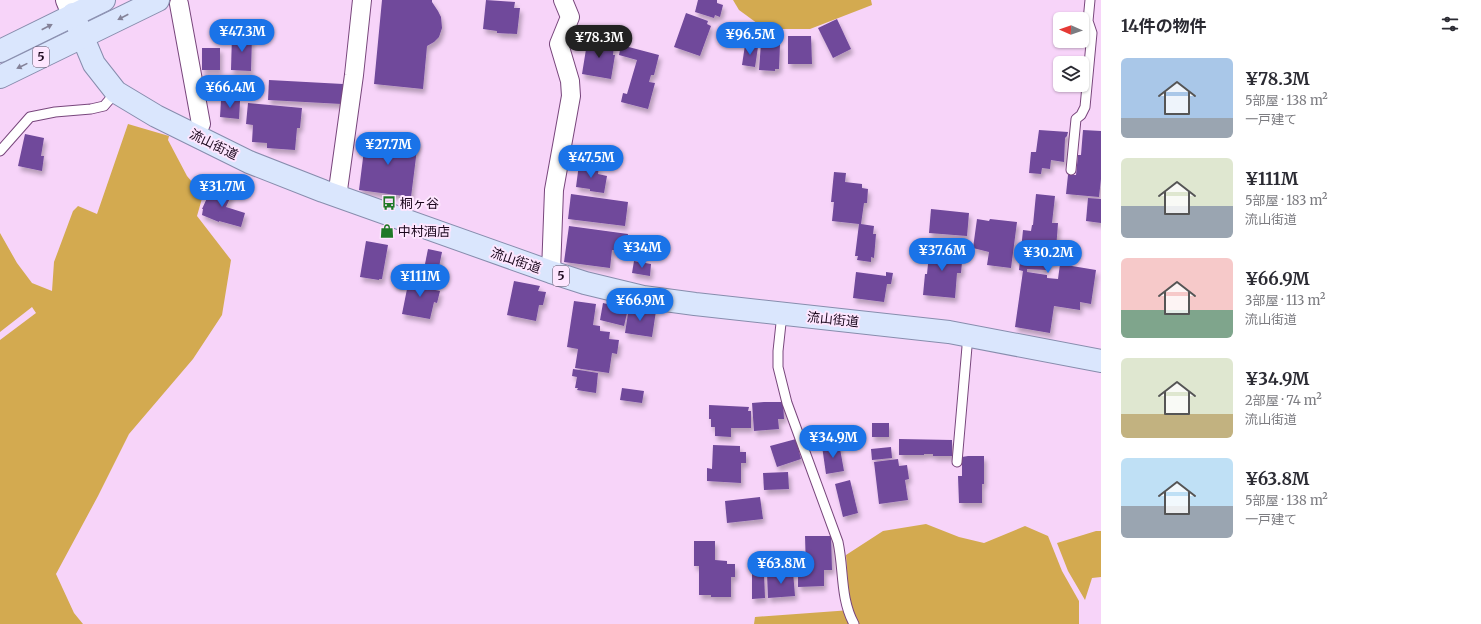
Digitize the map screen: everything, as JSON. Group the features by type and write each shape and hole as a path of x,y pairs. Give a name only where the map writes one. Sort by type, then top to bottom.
{"main road":[{"name":"5","path":"0,51 70,7 104,0"},
{"name":"5","path":"0,77 158,0"},
{"name":"流山街道","path":"70,7 94,64 116,92 156,116 250,162 337,197 551,272 585,283 642,297 968,335 1101,361"}],"street":[{"path":"337,197 354,75 362,0"},
{"path":"551,272 554,190 571,96 570,82 559,44 570,17 563,0"},
{"path":"179,4 201,124 194,135"}],"lane":[{"path":"1070,170 1076,119 1081,115 1085,107 1092,33 1088,21 1090,0"},
{"path":"0,151 30,117 104,106 116,92"},
{"path":"782,314 778,351 778,367 787,403 838,542 841,554 844,599 854,624"},
{"path":"957,462 968,335"}],"shaded area":[{"path":"733,0 871,0 872,5 810,29 765,29 739,10"},
{"path":"128,124 169,136 168,140 187,176 203,195 197,216 231,260 222,315 193,359 129,434 56,574 74,613 83,624 0,624 0,340 36,313 32,307 0,332 0,233 17,263 32,283 52,291 54,262 73,211 78,206 97,214"},
{"path":"926,524 959,537 984,543 1025,526 1048,536 1062,571 1079,601 1079,624 754,624 755,617 851,610 846,555 883,531"},
{"path":"1096,531 1101,531 1101,577 1092,578 1085,600 1068,571 1057,543"}],"building":[{"path":"382,0 432,0 441,17 442,28 439,37 427,46 423,89 374,84"},
{"path":"486,0 515,2 514,8 520,8 517,34 497,33 497,31 483,29"},
{"path":"698,0 717,0 717,3 723,5 720,17 715,15 714,18 695,12"},
{"path":"686,13 708,21 707,24 711,26 700,56 674,47"},
{"path":"837,19 851,49 833,58 818,28"},
{"path":"232,35 252,36 251,71 231,70"},
{"path":"788,36 811,36 812,64 788,64"},
{"path":"588,37 605,40 605,43 614,45 613,55 615,55 611,79 582,74"},
{"path":"761,43 780,44 779,69 775,69 775,71 759,70"},
{"path":"621,45 659,55 654,75 651,75 649,82 655,83 648,109 621,102 623,93 627,94 637,60 619,55"},
{"path":"745,45 758,47 755,67 742,65"},
{"path":"202,48 220,48 220,70 202,70"},
{"path":"269,80 343,84 342,104 268,100"},
{"path":"221,100 240,101 239,119 220,117"},
{"path":"248,103 302,108 300,128 297,128 295,150 267,148 267,143 252,142 253,125 246,124"},
{"path":"1039,130 1068,132 1065,138 1064,162 1051,160 1050,169 1042,168 1041,174 1029,173 1031,152 1036,152"},
{"path":"1083,130 1101,131 1101,179 1099,197 1066,194 1068,175 1076,175 1078,155 1081,155"},
{"path":"25,134 44,138 41,156 44,156 42,171 18,166"},
{"path":"366,134 418,141 411,197 359,190"},
{"path":"579,164 599,167 598,174 607,176 604,193 576,187"},
{"path":"834,172 846,173 845,182 862,184 862,188 868,189 867,203 864,203 861,224 874,226 873,234 876,234 874,258 871,257 871,262 857,260 858,256 855,256 859,224 832,221 834,202 831,202"},
{"path":"213,185 232,194 226,207 245,213 241,227 219,222 202,215 202,209"},
{"path":"571,194 628,202 625,226 568,219"},
{"path":"1036,194 1055,196 1052,223 1058,223 1055,263 1047,262 1046,270 1027,269 1027,272 1047,275 1047,278 1058,279 1060,264 1096,270 1091,304 1080,302 1080,310 1054,306 1050,333 1015,327 1023,271 1019,270 1023,230 1031,231"},
{"path":"1088,198 1101,199 1101,223 1086,221"},
{"path":"931,209 969,213 967,236 929,233"},
{"path":"977,219 1017,222 1011,268 987,265 989,252 973,248"},
{"path":"569,226 628,234 625,251 612,250 610,268 564,262"},
{"path":"366,241 388,245 382,279 379,280 360,277"},
{"path":"930,245 958,247 957,261 962,262 961,273 957,273 955,298 923,295"},
{"path":"428,249 442,252 439,267 425,264"},
{"path":"634,261 651,264 650,276 632,273"},
{"path":"396,271 406,272 405,286 395,285"},
{"path":"856,272 886,276 886,272 893,273 891,284 887,284 884,302 853,298"},
{"path":"410,274 415,275 415,277 437,282 435,290 440,291 437,303 434,302 430,319 402,314"},
{"path":"514,281 540,286 538,291 546,292 543,305 539,305 536,321 507,315"},
{"path":"574,301 596,304 593,325 600,326 600,331 610,332 609,339 619,340 617,354 612,353 609,373 575,368 578,349 567,347"},
{"path":"603,303 628,309 624,326 600,320"},
{"path":"629,307 656,311 652,337 625,333"},
{"path":"573,369 598,373 596,393 577,390 578,388 575,388 577,377 572,376"},
{"path":"622,388 644,391 642,403 620,400"},
{"path":"783,402 784,419 778,419 779,429 754,431 752,403"},
{"path":"709,405 749,407 748,411 751,411 751,428 731,428 731,437 715,436 715,427 711,427 711,419 709,419"},
{"path":"872,423 889,423 889,437 872,437"},
{"path":"796,439 801,459 777,467 770,446"},
{"path":"899,439 952,440 952,456 933,456 933,454 899,455"},
{"path":"839,443 844,471 826,474 822,446"},
{"path":"713,445 740,446 740,452 746,452 746,463 741,463 741,483 707,481 707,468 712,469"},
{"path":"891,447 892,458 872,460 871,449"},
{"path":"984,456 982,503 959,503 958,476 962,476 962,457"},
{"path":"898,459 899,466 907,465 909,479 905,480 908,500 879,504 874,462"},
{"path":"788,472 789,489 764,490 763,473"},
{"path":"850,480 858,513 843,517 835,484"},
{"path":"760,497 763,519 727,523 725,501"},
{"path":"805,536 831,536 832,570 824,570 824,586 798,587 798,569 806,569"},
{"path":"694,541 715,541 715,560 727,561 727,564 735,564 735,577 731,577 731,597 711,597 711,595 699,595 699,566 694,566"},
{"path":"793,572 795,596 768,598 767,573"},
{"path":"752,574 764,574 765,598 752,599"}],"place":[{"name":"桐ヶ谷","path":"389,203"},
{"name":"中村酒店","path":"387,231"}]}
